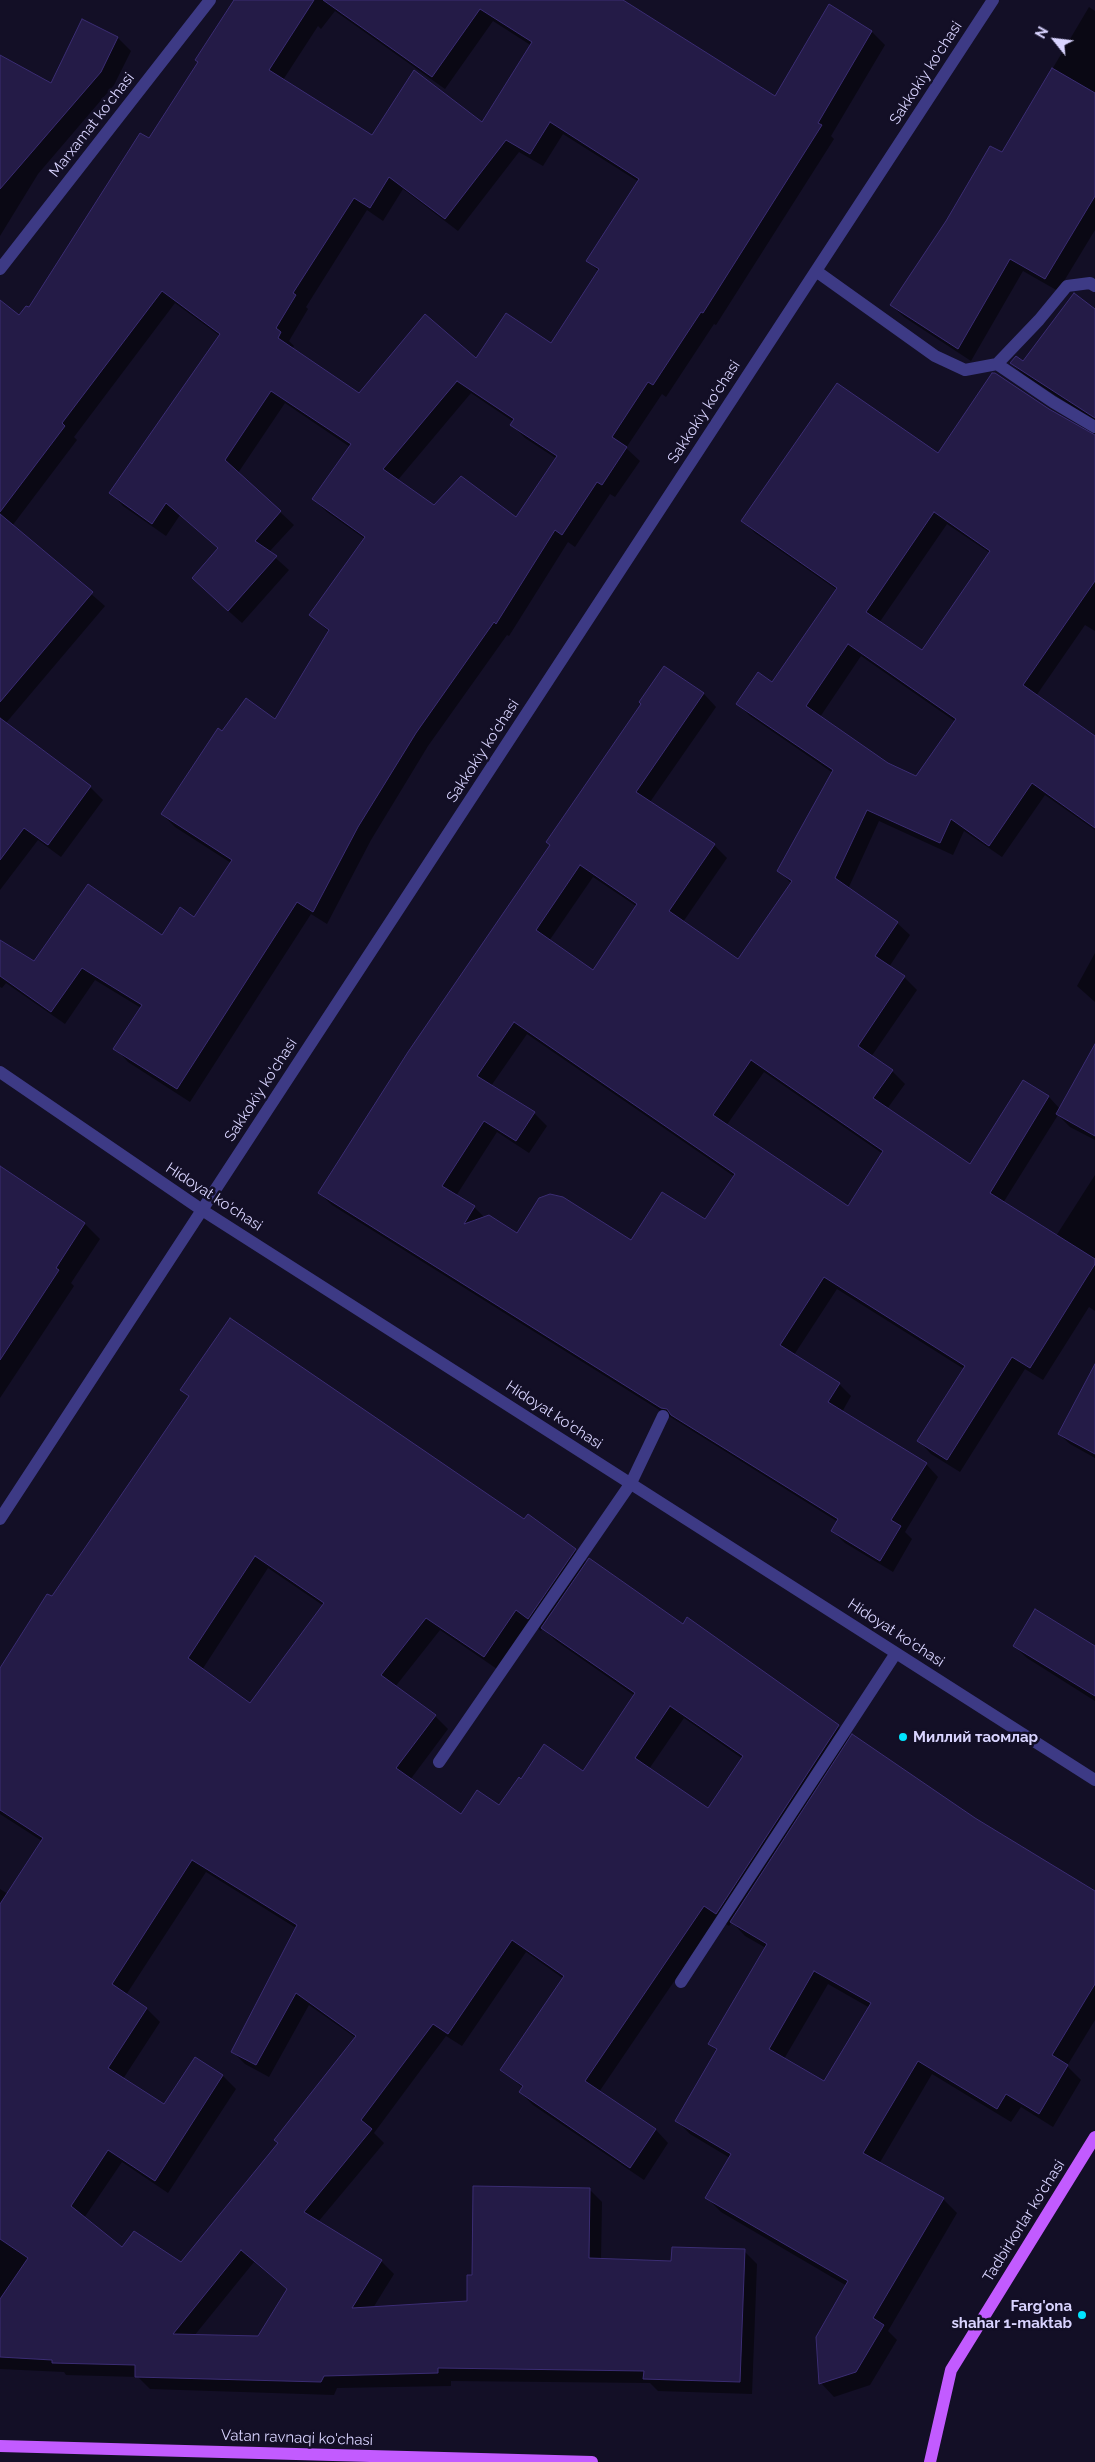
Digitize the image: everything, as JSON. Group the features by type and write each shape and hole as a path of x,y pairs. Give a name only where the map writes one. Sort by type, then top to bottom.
{"main road":[{"name":"Tadbirkorlar ko'chasi","path":"930,2462 951,2370 1095,2136"},
{"name":"Vatan ravnaqi ko'chasi","path":"0,2446 592,2462"}],"street":[{"name":"Marxamat koʻchasi","path":"0,269 210,0"},
{"name":"Sakkokiy ko'chasi","path":"0,1519 993,0"},
{"path":"816,271 935,356 965,370 997,364 1039,320 1067,286 1090,283 1095,286"},
{"path":"997,364 1053,402 1095,427"},
{"name":"Hidoyat ko'chasi","path":"0,1072 202,1210 1095,1780"},
{"path":"439,1762 631,1483 663,1416"},
{"path":"681,1982 896,1653"}],"building":[{"path":"234,0 314,0 269,70 372,135 414,70 482,122 532,42 480,9 432,77 323,0 623,0 775,96 829,4 872,31 818,123 822,125 703,313 701,312 653,385 648,382 612,437 627,447 602,485 597,482 562,535 555,530 496,624 494,622 416,733 358,827 313,912 297,902 177,1089 113,1049 142,1005 82,968 51,1012 0,976 0,940 34,961 88,884 162,935 180,907 194,917 232,860 161,814 218,728 222,731 246,698 275,719 329,630 309,615 365,537 312,499 351,444 271,391 225,460 281,511 255,541 277,556 228,611 192,578 218,548 166,503 152,524 109,493 220,334 162,291 62,423 65,426 0,512 0,300 19,315 26,306 29,307 140,133 149,138 198,62 195,60","holes":["550,122 639,179 586,261 599,269 551,343 506,313 476,358 425,314 359,393 278,338 281,332 276,328 296,295 293,293 354,198 370,208 389,177 445,219 506,140 530,154","457,381 514,419 510,425 557,456 516,517 461,476 434,505 383,469"]},
{"path":"82,19 118,37 101,72 0,189 0,55 51,83"},
{"path":"1052,68 1095,93 1095,196 1045,279 1010,259 958,349 890,305 946,221 990,146 1002,152"},
{"path":"1074,293 1095,309 1095,418 1010,363 1016,356 1023,361"},
{"path":"992,373 995,373 1049,409 1095,435 1095,581 1023,685 1095,736 1095,828 1032,783 989,846 951,819 940,843 867,810 835,878 898,922 875,956 905,976 858,1046 893,1070 873,1098 970,1164 1023,1080 1049,1096 990,1193 1095,1259 1095,1264 1030,1368 1012,1357 947,1460 917,1441 965,1366 824,1277 780,1345 840,1383 828,1402 927,1463 891,1520 901,1526 880,1561 831,1531 838,1519 671,1415 667,1409 661,1408 318,1193 408,1052 550,845 546,842 641,704 639,702 664,666 704,693 636,792 715,844 669,911 738,959 792,881 777,871 833,770 736,704 758,672 772,682 837,588 741,521 837,383 938,453","holes":["934,512 990,551 922,650 866,612","848,644 956,719 916,776 888,763 806,706","580,865 637,904 593,970 536,930","514,1022 735,1174 705,1219 662,1192 631,1240 563,1197 550,1194 539,1198 517,1233 489,1215 464,1224 475,1206 442,1186 484,1121 516,1141 535,1112 477,1076","751,1060 883,1151 848,1206 713,1115"]},
{"path":"0,514 93,592 0,702"},
{"path":"0,718 91,786 48,845 24,828 0,860"},
{"path":"1095,1044 1095,1136 1056,1114"},
{"path":"0,1166 85,1223 56,1268 59,1270 0,1360"},
{"path":"230,1318 524,1519 528,1514 576,1549 528,1619 516,1610 484,1657 426,1618 381,1675 436,1715 396,1768 461,1814 477,1790 499,1805 519,1777 521,1779 544,1744 583,1771 635,1693 541,1628 589,1558 683,1624 687,1617 839,1725 716,1914 704,1906 585,2081 656,2129 630,2168 519,2092 523,2086 500,2070 564,1976 512,1940 448,2034 433,2024 361,2120 372,2129 304,2212 382,2260 352,2308 467,2301 467,2275 472,2275 473,2186 590,2188 589,2258 671,2261 672,2247 745,2249 740,2382 643,2379 644,2371 438,2368 438,2373 324,2376 321,2382 135,2377 135,2365 52,2363 52,2360 0,2357 0,2299 28,2258 0,2239 0,1904 43,1838 0,1810 0,1668 47,1594 52,1596 189,1396 180,1390","holes":["255,1556 324,1603 250,1703 188,1658","670,1706 743,1756 708,1808 635,1758","192,1860 297,1925 231,2052 256,2065 296,1993 356,2036 274,2140 278,2143 181,2262 134,2231 122,2247 71,2206 108,2150 155,2181 223,2075 195,2057 164,2104 108,2068 147,2008 112,1984","241,2250 287,2289 258,2336 173,2334"]},
{"path":"1095,1364 1095,1454 1058,1434"},
{"path":"1035,1609 1095,1646 1095,1696 1013,1646"},
{"path":"852,1734 975,1818 1095,1891 1095,1984 1052,2055 1068,2065 1039,2114 1006,2094 997,2109 918,2061 863,2153 944,2198 873,2318 884,2325 856,2372 819,2384 816,2337 848,2281 705,2198 731,2154 675,2121 717,2049 708,2044 767,1944 730,1922","holes":["814,1971 871,2003 824,2081 769,2049"]}],"place":[{"name":"Миллий таомлар","path":"903,1737"},
{"name":"Farg'ona shahar 1-maktab","path":"1082,2315"}]}
